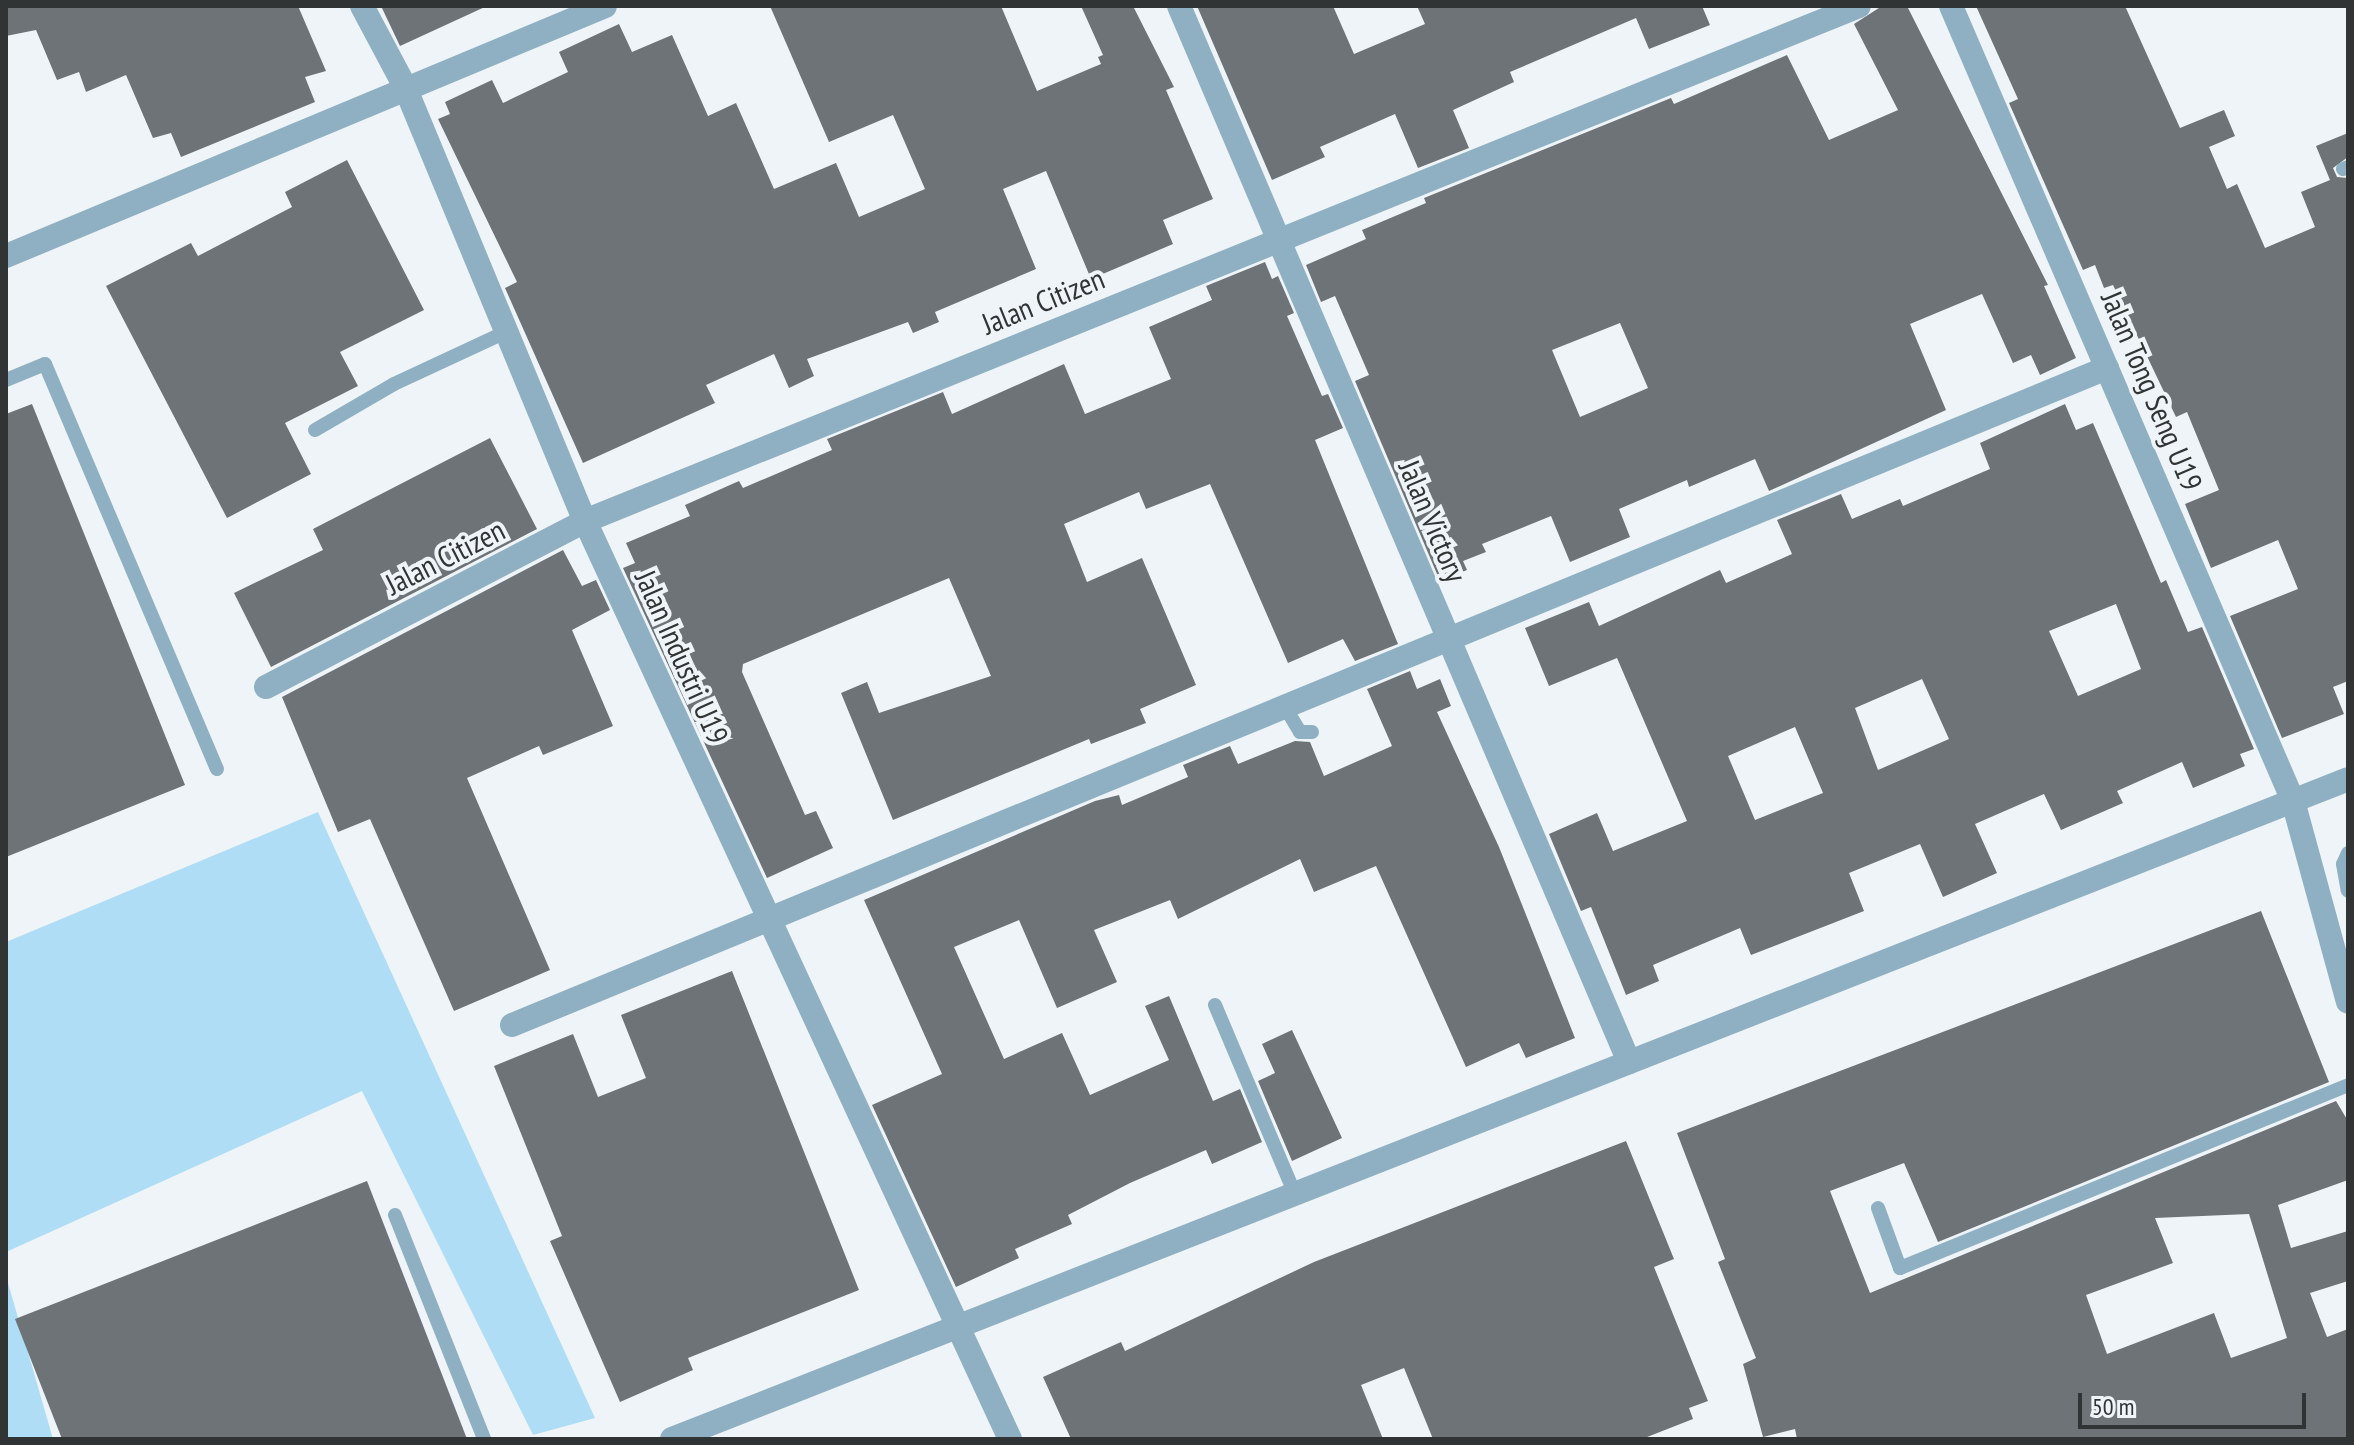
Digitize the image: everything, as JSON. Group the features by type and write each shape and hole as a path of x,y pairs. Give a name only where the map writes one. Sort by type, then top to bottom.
{"street":[{"name":"Jalan Industri U19","path":"362,6 405,87 585,521 766,920 962,1326 1010,1439"},
{"path":"6,256 605,6"},
{"name":"Jalan Victory","path":"1179,6 1629,1062"},
{"name":"Jalan Citizen","path":"266,687 585,521 1859,6"},
{"name":"Jalan Tong Seng U19","path":"1951,6 2293,801 2347,995"},
{"path":"512,1025 2107,368"},
{"path":"672,1439 2348,779"}],"lane":[{"path":"315,430 394,384 506,332"},
{"path":"6,380 45,364 217,769"},
{"path":"1285,707 1300,732 1312,732"},
{"path":"2348,853 2343,864 2348,891"},
{"path":"1215,1005 1295,1194"},
{"path":"1878,1208 1900,1268 2348,1085"},
{"path":"395,1215 484,1439"}],"shaded area":[{"path":"318,812 595,1418 533,1435 362,1091 6,1252 6,942"},
{"path":"6,1276 53,1439 6,1439"}],"building":[{"path":"6,6 298,6 326,71 305,77 315,102 181,157 171,133 153,138 126,75 86,92 79,72 57,80 36,30 6,36"},
{"path":"381,6 487,6 400,46"},
{"path":"770,6 1001,6 1037,91 1101,64 1098,57 1103,55 1081,6 1133,6 1174,87 1166,90 1213,199 1163,220 1173,244 1091,279 1046,171 1003,189 1036,269 935,312 939,322 913,333 908,322 807,359 814,376 789,388 774,354 706,385 715,403 583,463 505,288 517,282 438,119 450,114 445,102 492,80 503,103 568,72 559,52 619,24 632,52 672,35 708,116 736,103 774,189 836,163 859,217 925,189 893,115 829,142"},
{"path":"1197,6 1333,6 1354,54 1425,24 1417,6 1702,6 1710,25 1649,49 1636,18 1510,72 1514,82 1453,110 1469,148 1418,168 1395,114 1320,147 1325,157 1272,180"},
{"path":"1882,6 1907,6 2048,285 2044,286 2076,358 2040,375 2031,355 2013,363 1982,294 1910,324 1946,410 1769,491 1755,459 1689,487 1687,480 1619,509 1630,537 1570,562 1551,516 1482,544 1486,552 1463,561 1467,570 1440,581 1355,381 1369,375 1335,296 1321,302 1306,265 1366,239 1362,230 1426,203 1424,198 1671,98 1674,104 1787,55 1829,140 1898,110 1854,24","holes":["1620,323 1648,388 1580,417 1552,350"]},
{"path":"1976,6 2125,6 2180,128 2224,110 2235,136 2209,147 2227,189 2237,184 2265,248 2315,227 2301,192 2330,180 2316,146 2348,133 2348,157 2333,168 2337,177 2348,178 2348,681 2333,687 2344,714 2282,738 2230,616 2298,589 2278,540 2211,568 2185,504 2219,490 2187,412 2176,417 2113,285 2104,288 2095,265 2083,270 2009,103 2018,99"},
{"path":"347,160 424,310 340,352 358,386 285,423 311,474 227,518 106,286 191,243 198,256 292,207 285,192"},
{"path":"1265,262 1272,279 1278,276 1294,313 1287,316 1322,396 1328,394 1343,428 1315,440 1398,644 1355,661 1343,639 1288,663 1210,484 1146,509 1139,492 1064,524 1087,582 1142,558 1196,685 1140,709 1146,723 1091,744 1089,739 893,820 841,693 867,682 879,713 991,676 949,578 743,664 742,672 805,815 816,811 833,848 767,878 623,568 635,563 626,543 690,516 685,505 739,481 743,488 832,450 827,439 943,392 952,414 1064,364 1085,414 1171,379 1149,327 1212,300 1206,286"},
{"path":"32,404 185,785 6,857 6,414"},
{"path":"2065,404 2076,430 2093,423 2161,583 2166,580 2188,632 2202,627 2254,749 2240,754 2245,766 2193,788 2182,762 2117,791 2123,803 2061,830 2044,794 1975,824 1997,873 1943,897 1920,844 1849,873 1864,911 1751,955 1740,928 1653,965 1659,981 1626,995 1591,907 1581,911 1549,834 1597,813 1613,851 1687,821 1617,658 1549,686 1525,628 1589,602 1599,626 1720,570 1726,583 1792,554 1777,520 1841,494 1852,519 1900,499 1903,506 1990,469 1980,443","holes":["2116,604 2141,669 2078,696 2049,631","1922,679 1949,739 1878,770 1855,708","1795,727 1823,793 1755,820 1728,756"]},
{"path":"490,438 537,529 271,667 234,593 323,550 313,529"},
{"path":"563,550 582,586 596,580 610,610 572,630 613,726 543,755 539,746 467,778 550,970 454,1011 370,819 338,832 282,697"},
{"path":"1410,671 1417,689 1440,679 1451,706 1437,712 1499,847 1575,1038 1526,1058 1519,1043 1466,1067 1376,866 1314,892 1300,859 1178,919 1170,900 1094,930 1117,982 1057,1008 1019,920 954,947 1004,1059 1062,1033 1090,1095 1169,1060 1145,1006 1169,996 1213,1101 1240,1089 1262,1142 1212,1164 1206,1150 1130,1183 1068,1215 1072,1224 1015,1249 1019,1258 956,1287 872,1105 942,1074 864,900 1095,801 1119,795 1122,805 1188,777 1183,765 1230,746 1238,764 1295,741 1310,742 1324,776 1392,746 1367,689"},
{"path":"2261,911 2329,1082 1938,1242 1904,1163 1830,1191 1870,1293 2336,1101 2348,1121 2348,1180 2278,1205 2291,1248 2348,1231 2348,1281 2310,1293 2327,1337 2348,1329 2348,1439 1797,1439 1795,1429 1763,1437 1743,1364 1756,1358 1718,1262 1725,1259 1677,1133","holes":["2249,1214 2287,1338 2231,1358 2214,1313 2107,1354 2086,1295 2173,1263 2155,1218"]},
{"path":"732,971 859,1290 688,1358 693,1370 620,1402 550,1241 562,1236 494,1066 573,1034 598,1097 646,1078 621,1015"},
{"path":"1292,1030 1342,1138 1292,1161 1258,1081 1275,1073 1262,1044"},
{"path":"1626,1141 1674,1259 1654,1267 1708,1401 1689,1408 1693,1419 1642,1439 1433,1439 1404,1368 1361,1385 1383,1439 1071,1439 1043,1377 1121,1342 1125,1351 1314,1262"},
{"path":"367,1181 467,1439 62,1439 15,1319"}]}
